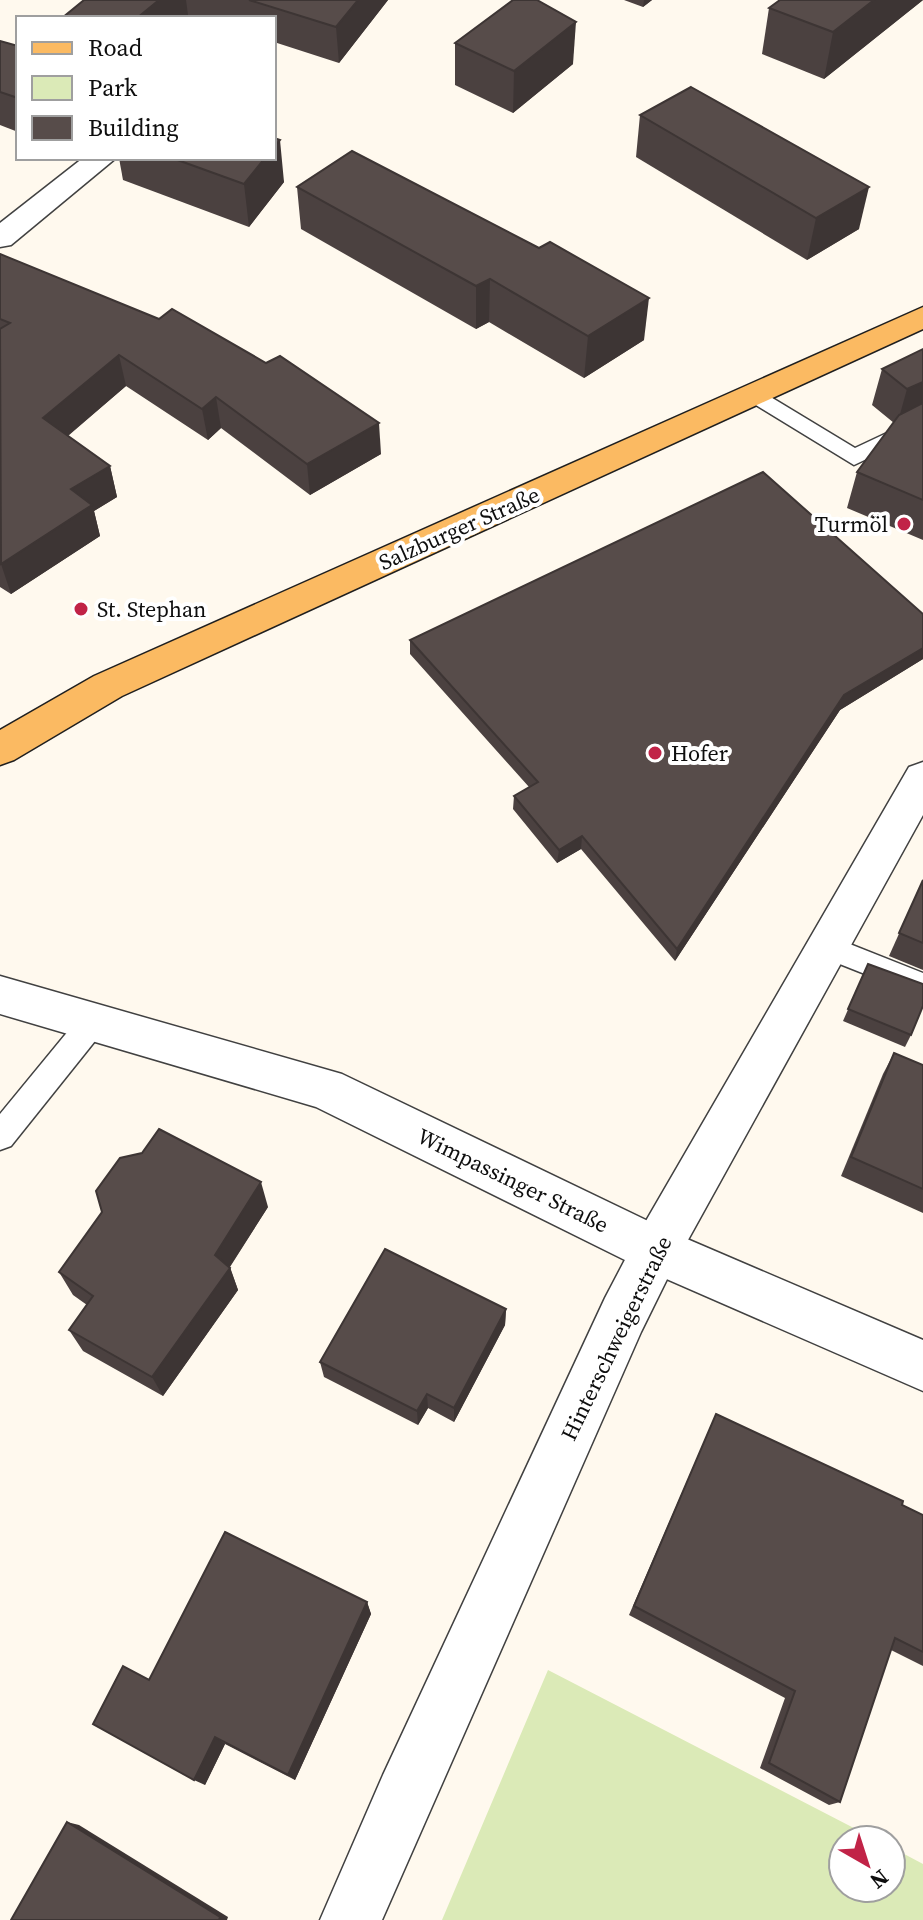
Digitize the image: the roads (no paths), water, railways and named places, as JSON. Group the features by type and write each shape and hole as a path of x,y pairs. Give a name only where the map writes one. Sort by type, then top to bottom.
{"main road":[{"name":"Salzburger Straße","path":"0,749 108,686 923,317"}],"street":[{"path":"0,238 98,160"},
{"name":"Hinterschweigerstraße","path":"351,1920 404,1796 623,1315 656,1250 923,778"},
{"name":"Wimpassinger Straße","path":"0,995 326,1089 656,1250 923,1366"}],"lane":[{"path":"754,394 854,458 923,423"},
{"path":"827,947 923,985"},
{"path":"0,1136 93,1022"}],"place":[{"name":"Turmöl","path":"904,524"},
{"name":"St. Stephan","path":"81,609"},
{"name":"Hofer","path":"655,753"}]}
